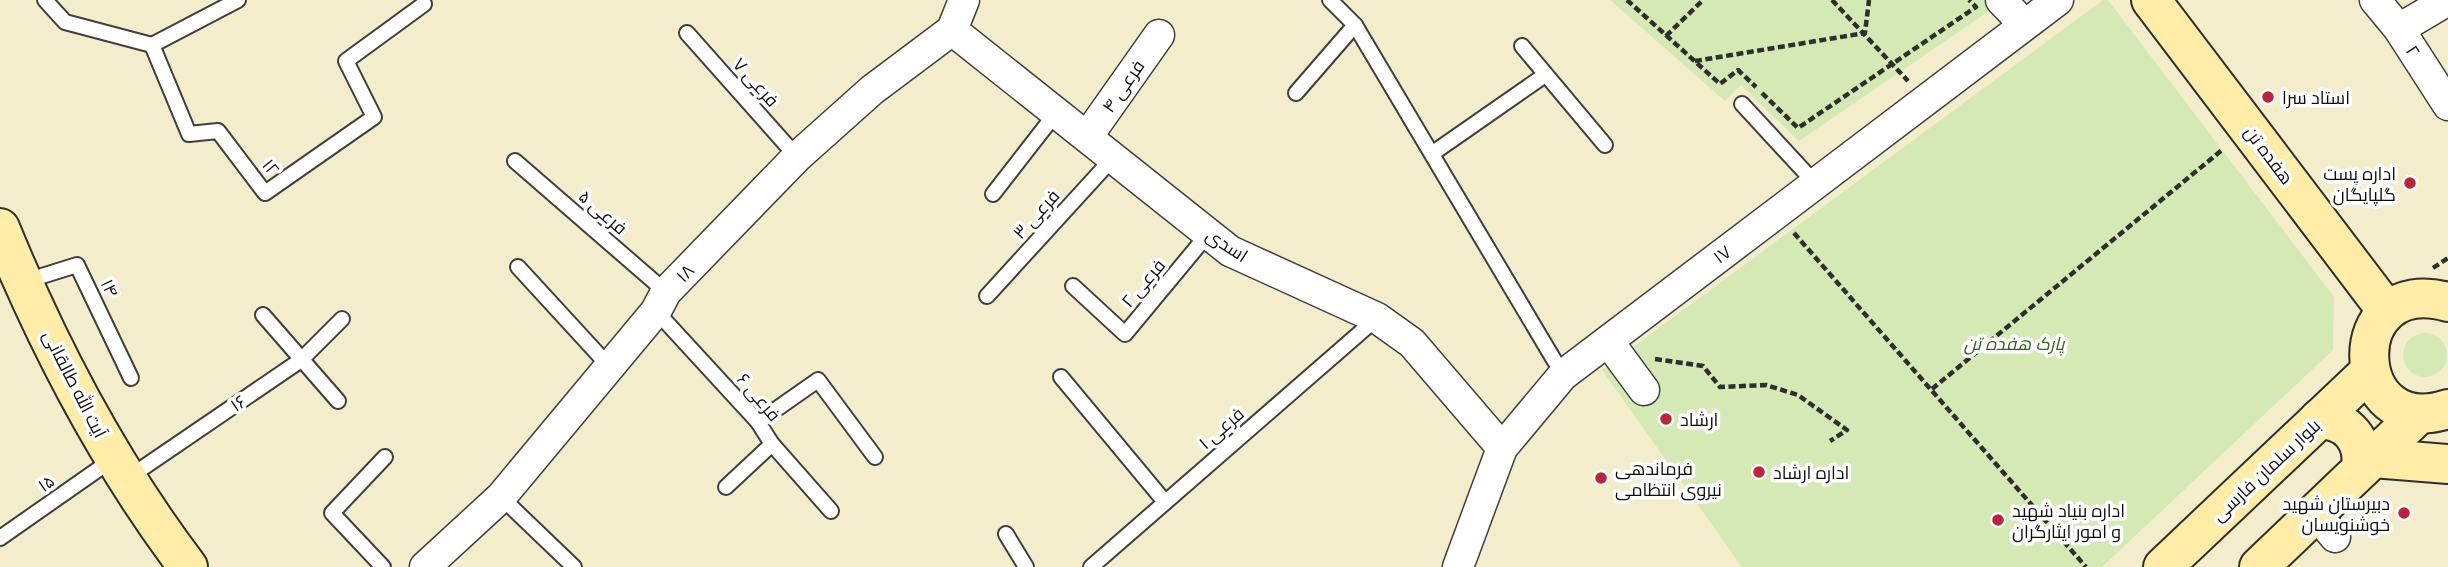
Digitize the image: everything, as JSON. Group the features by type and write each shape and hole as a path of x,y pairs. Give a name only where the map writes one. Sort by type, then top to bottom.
{"main road":[{"name":"هفده تن","path":"2151,0 2387,311"},
{"name":"آیت الله طالقانی","path":"2,239 90,421 188,567"},
{"path":"2433,412 2388,401 2376,388 2369,372 2370,339 2387,311 2417,298 2448,302"},
{"name":"بلوار سلمان فارسی","path":"2162,567 2369,372"},
{"path":"2259,567 2325,525 2367,463 2433,412"},
{"path":"2319,419 2338,422 2355,435 2367,463"},
{"path":"2367,463 2448,464"}],"street":[{"name":"۱۸","path":"425,567 501,497 661,302 797,157 872,90 951,30 964,0"},
{"path":"2001,0 2024,24"},
{"name":"۱۷","path":"1458,567 1502,448 1563,375 2058,0"},
{"name":"۲","path":"2375,0 2399,29 2448,105"},
{"path":"2399,29 2448,0"},
{"name":"اسدی","path":"951,30 1230,251 1377,318 1412,343 1502,448"},
{"name":"فرعی ۴","path":"1087,137 1159,35"},
{"path":"1608,341 1638,381"}],"lane":[{"path":"45,0 65,22 152,45 219,4 238,0"},
{"path":"1330,0 1355,25 1563,375"},
{"name":"۱۲","path":"152,45 189,134 218,131 265,192 374,117 346,61 424,4"},
{"path":"1296,93 1355,25"},
{"name":"فرعی ۷","path":"687,33 797,157"},
{"path":"1522,46 1605,145"},
{"path":"1433,153 1545,75"},
{"path":"1742,104 1815,183"},
{"path":"993,194 1056,113"},
{"name":"فرعی ۳","path":"987,296 1113,158"},
{"name":"فرعی ۵","path":"515,161 661,302"},
{"name":"فرعی ۲","path":"1073,286 1125,334 1208,234"},
{"name":"۱۴","path":"25,282 77,265 131,378"},
{"path":"518,267 608,365"},
{"name":"فرعی ۶","path":"661,302 758,422 772,444 831,511"},
{"path":"263,315 338,401"},
{"name":"فرعی ۱","path":"1091,567 1377,318"},
{"name":"۱۶","path":"120,469 301,360 342,319"},
{"path":"1061,377 1165,502"},
{"path":"758,422 818,380 875,457"},
{"path":"726,487 772,444"},
{"path":"383,567 332,513 385,457"},
{"name":"۱۵","path":"0,538 120,469"},
{"path":"501,497 574,567"},
{"path":"1006,534 1026,567"}],"path":[{"path":"1627,0 1720,84 1738,70 1798,128 1976,7 1969,0"},
{"path":"1666,36 1703,0"},
{"path":"1832,0 1894,63 1924,100"},
{"path":"1865,33 1869,0"},
{"path":"1695,61 1865,33"},
{"path":"1932,389 2222,150"},
{"path":"1776,213 2086,567"},
{"path":"1638,381 1650,358 1703,366 1720,387 1766,385 1798,395 1847,430 1830,441"}],"green space":[{"path":"0,0 2448,0 2448,567 0,567"},
{"path":"1610,0 1983,0 1992,9 1799,141 1741,85 1725,101"},
{"name":"پارک هفده تن","path":"2103,0 2108,0 2334,297 2333,350 2102,567 1742,567 1602,370"},
{"path":"2425,333 2441,339 2447,355 2441,371 2425,377 2409,371 2403,355 2409,339"}],"place":[{"name":"استاد سرا","path":"2268,97"},
{"name":"اداره پست گلپایگان","path":"2410,183"},
{"name":"ارشاد","path":"1666,419"},
{"name":"اداره ارشاد","path":"1759,472"},
{"name":"فرماندهی نیروی انتظامی","path":"1601,478"},
{"name":"دبیرستان شهید خوشنویسان","path":"2404,513"},
{"name":"اداره بنیاد شهید و امور ایثارگران","path":"1998,520"}]}
